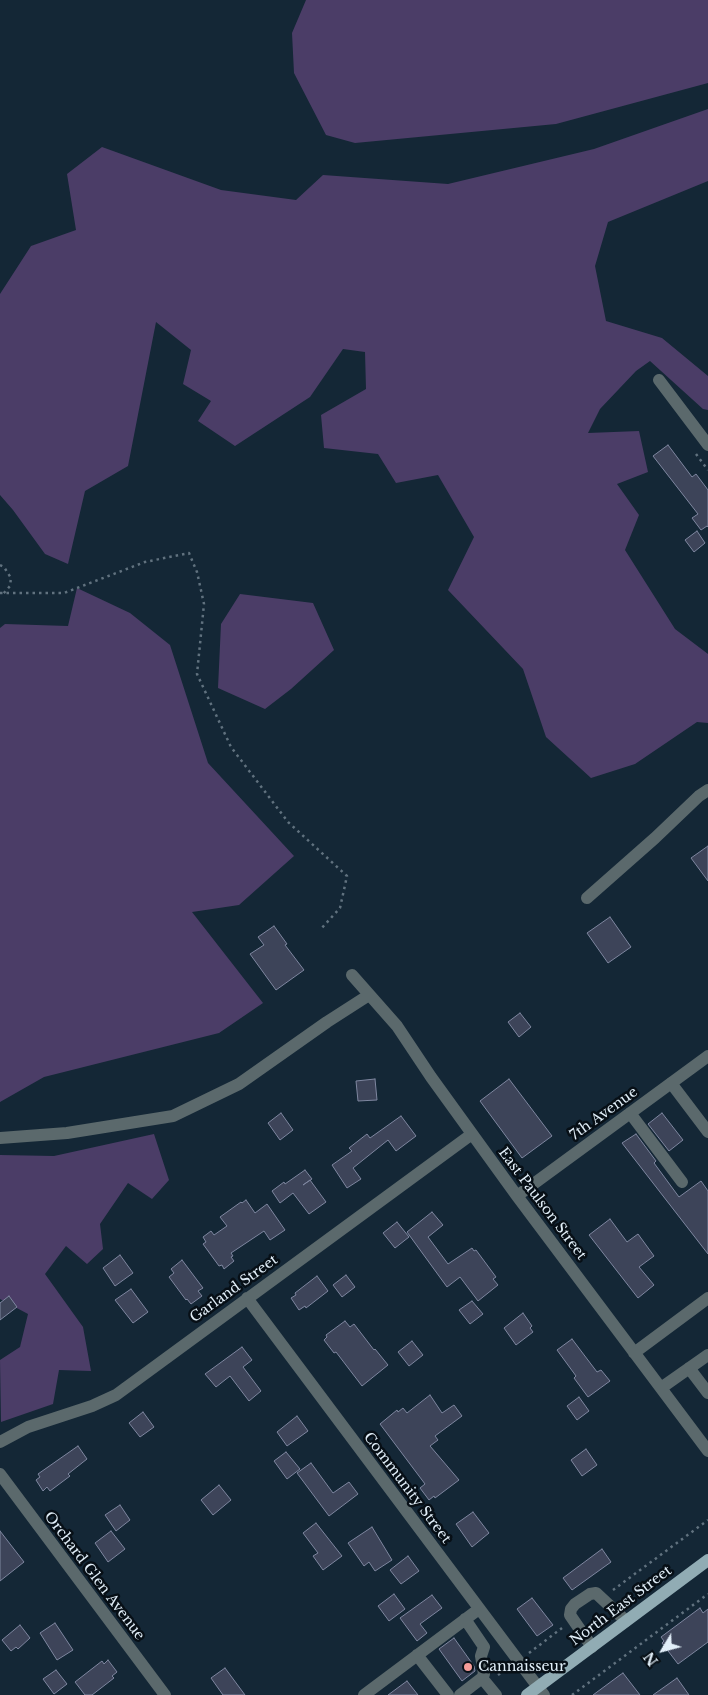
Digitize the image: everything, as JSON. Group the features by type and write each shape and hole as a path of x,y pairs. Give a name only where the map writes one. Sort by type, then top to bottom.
{"main road":[{"name":"North East Street","path":"536,1692 592,1647 708,1560"}],"street":[{"path":"658,380 708,445"},
{"path":"587,898 655,838 698,796 708,790"},
{"name":"East Paulson Street","path":"352,975 397,1026 431,1077 517,1196 708,1451"},
{"path":"0,1138 67,1133 173,1116 239,1084 369,994"},
{"name":"7th Avenue","path":"517,1196 708,1056"},
{"path":"671,1083 708,1132"},
{"path":"630,1113 682,1182"},
{"name":"Garland Street","path":"0,1442 28,1427 92,1406 116,1395 472,1134"},
{"name":"Community Street","path":"247,1298 479,1609 536,1692"},
{"path":"634,1353 708,1298"},
{"path":"661,1388 708,1355"},
{"path":"689,1368 708,1393"},
{"name":"Orchard Glen Avenue","path":"0,1474 165,1695"},
{"path":"592,1647 570,1615 571,1609 576,1604 590,1594 596,1593 626,1621"},
{"path":"364,1695 479,1609"},
{"path":"460,1695 482,1678 484,1674 481,1656 484,1646 465,1619"},
{"path":"417,1655 448,1695"},
{"path":"482,1678 496,1695"}],"path":[{"path":"1,593 64,593 145,562 189,553 197,572 204,604 197,674 230,746 288,822 347,876 340,908 320,930"},
{"path":"0,566 4,567 11,578 10,586 1,593"},
{"path":"572,1695 708,1594"}],"shaded area":[{"path":"306,0 708,0 708,83 556,124 355,143 326,135 294,73 292,33"},
{"path":"708,109 708,181 608,222 595,266 606,321 662,338 708,376 708,410 703,409 650,361 636,371 600,409 588,433 639,431 648,472 617,484 639,515 625,550 675,629 708,654 708,723 697,722 635,764 591,778 546,737 523,669 448,590 474,537 438,475 396,483 378,454 324,448 321,415 366,389 365,352 343,349 310,397 235,446 198,421 211,401 183,384 191,350 156,322 128,466 85,491 68,564 45,554 0,495 0,294 31,246 76,230 67,174 102,147 221,190 296,200 323,175 448,184 594,149"},
{"path":"77,588 130,613 170,645 208,763 294,856 239,905 192,912 263,1003 219,1033 44,1077 0,1102 0,628 5,624 68,626"},
{"path":"240,594 313,603 334,650 291,689 265,709 218,688 221,624"},
{"path":"154,1134 169,1180 152,1199 128,1183 100,1224 103,1249 87,1264 66,1246 45,1274 83,1327 91,1371 59,1370 53,1404 1,1422 0,1360 20,1347 28,1314 0,1299 0,1155 54,1156"}],"building":[{"path":"668,445 692,477 696,474 708,490 708,527 701,530 692,518 698,514 653,456"},
{"path":"697,531 705,543 694,552 685,540"},
{"path":"708,846 708,881 691,858"},
{"path":"610,917 631,947 608,963 587,933"},
{"path":"274,926 287,944 285,945 304,970 276,990 250,954 264,945 258,937"},
{"path":"520,1013 531,1027 519,1037 508,1022"},
{"path":"375,1079 377,1100 358,1101 356,1081"},
{"path":"509,1079 552,1136 522,1158 480,1101"},
{"path":"281,1113 293,1130 280,1140 268,1123"},
{"path":"662,1113 683,1140 669,1151 648,1124"},
{"path":"401,1116 416,1136 396,1151 388,1140 353,1168 361,1179 347,1188 332,1165 352,1151 349,1148 367,1134 370,1138"},
{"path":"636,1134 679,1197 701,1181 708,1191 708,1254 622,1143"},
{"path":"305,1170 326,1202 309,1214 293,1193 280,1203 272,1191"},
{"path":"246,1200 255,1213 267,1204 285,1230 270,1240 264,1231 231,1253 234,1261 224,1269 222,1265 219,1266 203,1244 206,1242 203,1237 211,1231 214,1235 227,1226 220,1217"},
{"path":"432,1212 443,1225 428,1237 448,1264 472,1248 474,1251 476,1250 496,1277 493,1279 498,1285 478,1301 460,1277 447,1287 407,1232"},
{"path":"610,1219 627,1242 638,1234 654,1256 639,1267 654,1285 638,1298 589,1235"},
{"path":"397,1222 409,1237 395,1248 383,1233"},
{"path":"120,1255 133,1273 115,1286 103,1268"},
{"path":"182,1260 203,1288 198,1291 202,1296 191,1304 169,1277 174,1273 171,1269"},
{"path":"346,1275 355,1287 342,1297 333,1285"},
{"path":"317,1276 328,1291 306,1308 305,1306 299,1310 291,1298"},
{"path":"131,1289 148,1312 133,1323 115,1300"},
{"path":"9,1296 17,1307 0,1320 0,1303"},
{"path":"472,1301 483,1314 470,1324 459,1310"},
{"path":"523,1313 532,1326 530,1328 533,1332 516,1345 504,1328"},
{"path":"345,1321 350,1327 354,1324 388,1365 362,1386 336,1352 334,1353 324,1340 327,1337 326,1335"},
{"path":"572,1339 597,1372 601,1370 610,1381 588,1397 574,1378 576,1376 557,1350"},
{"path":"412,1341 423,1355 409,1366 398,1352"},
{"path":"242,1347 252,1360 243,1367 261,1391 249,1401 230,1376 216,1387 205,1374"},
{"path":"430,1395 442,1413 454,1405 462,1416 435,1436 438,1440 430,1446 459,1480 435,1498 434,1496 429,1500 420,1488 425,1484 380,1424 397,1410 398,1412 403,1408 407,1413"},
{"path":"579,1397 589,1411 577,1420 567,1406"},
{"path":"143,1412 154,1427 140,1437 129,1423"},
{"path":"297,1416 308,1431 287,1446 277,1432"},
{"path":"78,1446 87,1459 68,1474 70,1476 50,1491 47,1487 43,1491 36,1480 40,1477 38,1474"},
{"path":"586,1449 597,1465 582,1476 571,1460"},
{"path":"286,1452 300,1469 287,1479 274,1461"},
{"path":"311,1463 333,1493 349,1482 358,1494 329,1516 297,1473"},
{"path":"219,1485 231,1500 213,1515 201,1500"},
{"path":"120,1505 130,1520 116,1531 105,1515"},
{"path":"473,1512 489,1533 472,1547 456,1524"},
{"path":"316,1523 342,1556 323,1570 313,1556 318,1553 303,1533"},
{"path":"372,1527 392,1560 375,1571 369,1562 364,1566 348,1543"},
{"path":"0,1531 24,1562 0,1581"},
{"path":"111,1531 125,1549 108,1562 95,1543"},
{"path":"602,1549 611,1562 572,1590 563,1578"},
{"path":"408,1556 419,1571 401,1584 390,1570"},
{"path":"394,1594 405,1609 389,1621 378,1606"},
{"path":"432,1595 442,1608 420,1624 427,1633 417,1641 400,1618"},
{"path":"532,1598 553,1625 537,1636 517,1609"},
{"path":"700,1608 703,1613 708,1609 708,1642 678,1664 662,1643 664,1641 661,1637"},
{"path":"55,1623 73,1650 57,1660 40,1633"},
{"path":"20,1625 30,1638 18,1649 16,1647 11,1651 2,1640"},
{"path":"454,1638 474,1666 475,1671 462,1681 439,1649"},
{"path":"108,1660 117,1672 112,1676 114,1678 92,1695 85,1695 75,1682 102,1661 104,1664"},
{"path":"225,1668 245,1695 223,1695 211,1678"},
{"path":"56,1670 67,1684 54,1694 43,1679"},
{"path":"623,1673 640,1695 593,1695 620,1675"},
{"path":"677,1678 689,1695 653,1695"},
{"path":"407,1681 418,1695 388,1695"}],"place":[{"name":"Cannaisseur","path":"468,1667"}]}
